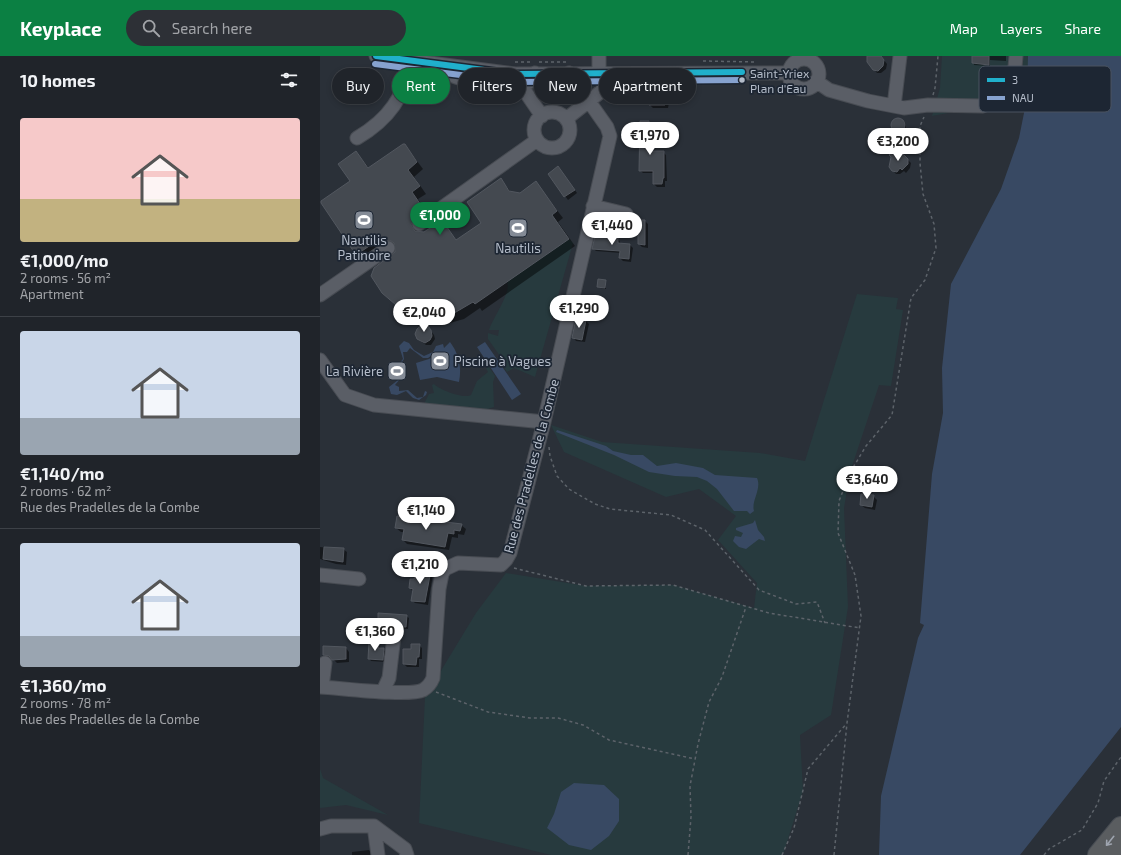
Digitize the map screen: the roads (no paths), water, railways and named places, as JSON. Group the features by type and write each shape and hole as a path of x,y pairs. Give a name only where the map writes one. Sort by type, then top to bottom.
{"highway":[{"path":"1098,855 1121,827"},
{"path":"1118,855 1121,851"}],"street":[{"path":"376,56 505,73 534,73"},
{"path":"599,56 601,68"},
{"path":"894,106 900,56"},
{"path":"1015,66 1016,56"},
{"path":"803,59 812,62 818,70 816,81 810,87 800,88 792,83 789,73 794,63 803,59"},
{"path":"358,138 385,118 394,107 406,87 414,61"},
{"path":"448,66 449,74 458,79"},
{"path":"696,73 789,73"},
{"path":"526,83 528,83 534,74"},
{"path":"816,81 830,90 868,101 904,108 928,105 979,106"},
{"path":"526,93 542,116"},
{"path":"591,101 599,94"},
{"name":"Rue des Pradelles de la Combe","path":"383,691 414,693 428,686 432,678 439,589 442,574 445,570 458,563 501,565 510,553 544,422 610,136 607,127 591,103"},
{"path":"566,119 587,104"},
{"path":"553,112 558,113 566,119 569,124 569,135 563,144 552,148 546,147 537,140 534,129 536,123 542,116 553,112"},
{"path":"418,224 537,140"},
{"path":"593,206 626,214"},
{"path":"320,295 388,248"},
{"path":"321,362 345,394 374,405 544,422"},
{"path":"320,575 359,579"},
{"path":"325,663 321,687 383,691 389,678 394,636"},
{"path":"320,829 331,826 374,826 405,849 407,855"},
{"path":"374,826 378,855"}],"water":[{"path":"1028,56 1121,56 1121,727 1020,855 879,855 881,796 918,638 924,625 920,623 932,474 943,413 942,368 951,284 1001,189 1019,138 1024,112 1111,112 1111,66 1028,66"},
{"name":"Piscine à Vagues","path":"404,341 409,343 414,350 424,356 433,352 436,346 443,344 444,348 450,342 456,351 459,361 459,382 437,377 420,380 416,363 429,359 436,354 435,353 428,358 423,358 410,348 407,352 403,352 404,359 398,369 400,379 395,385 399,387 399,391 408,390 417,398 423,397 425,391 427,392 426,395 419,400 413,398 406,391 397,395 391,394 389,387 398,380 396,367 403,359 399,346"},
{"path":"485,342 521,394 512,400 477,347"},
{"path":"557,430 606,446 613,451 631,455 643,455 657,466 676,463 703,468 715,475 757,478 758,486 753,507 754,511 750,514 747,511 734,511 717,489 707,481 697,477 675,476 649,472 614,455 556,432"},
{"path":"755,520 758,530 764,537 765,541 759,539 746,549 739,547 733,541 735,536 741,537 743,533 736,530 736,528 753,523"},
{"path":"574,783 604,785 619,799 619,821 609,836 591,850 569,845 547,828 554,814 561,792"}],"place":[{"name":"Saint-Yriex Plan d'Eau","path":"742,80"},
{"name":"Nautilis Patinoire","path":"364,220"},
{"name":"Nautilis","path":"518,228"},
{"name":"Piscine à Vagues","path":"440,361"},
{"name":"La Rivière","path":"397,371"}]}
